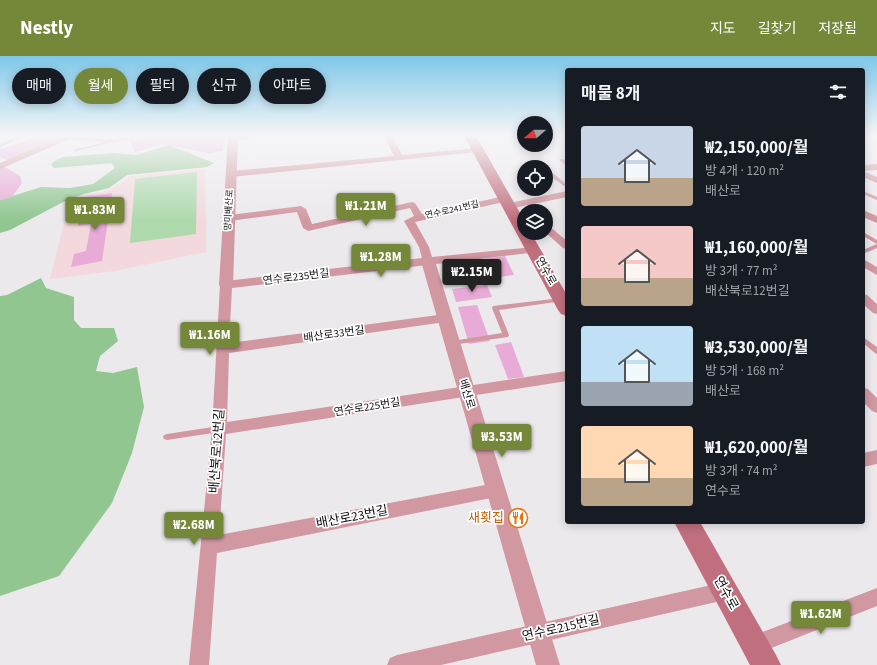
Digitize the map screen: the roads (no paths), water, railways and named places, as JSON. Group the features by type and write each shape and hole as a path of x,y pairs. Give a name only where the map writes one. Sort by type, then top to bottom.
{"main road":[{"name":"연수로","path":"487,164 511,203 517,217"},
{"name":"연수로","path":"528,240 564,305"},
{"name":"연수로","path":"687,524 760,655"}],"street":[{"name":"망미배산로","path":"226,285 232,164"},
{"path":"231,174 326,164"},
{"path":"865,168 877,167"},
{"path":"865,175 877,180"},
{"name":"연수로241번길","path":"229,218 301,209 308,228 412,206 420,217 565,194"},
{"path":"511,203 517,206"},
{"path":"865,214 877,220"},
{"path":"420,217 409,221 424,246 428,261"},
{"path":"553,234 565,244"},
{"name":"연수로235번길","path":"226,285 534,250"},
{"name":"배산로","path":"428,261 548,665"},
{"path":"865,263 877,272"},
{"name":"배산북로12번길","path":"199,665 219,429 226,285"},
{"name":"배산로33번길","path":"223,350 445,318"},
{"name":"연수로225번길","path":"219,429 565,376"},
{"path":"865,396 877,407"},
{"name":"배산로23번길","path":"209,546 496,490"},
{"name":"연수로215번길","path":"397,665 724,591"},
{"path":"760,655 877,597"}],"lane":[{"path":"553,176 565,185"},
{"path":"865,193 877,199"},
{"path":"865,235 877,242"},
{"path":"865,251 877,246"},
{"path":"452,342 506,335 495,308 564,305"},
{"path":"865,340 877,351"},
{"path":"865,394 877,396"},
{"name":"연수로225번길","path":"167,437 219,429"}],"place":[{"name":"새횟집","path":"518,518"}]}
